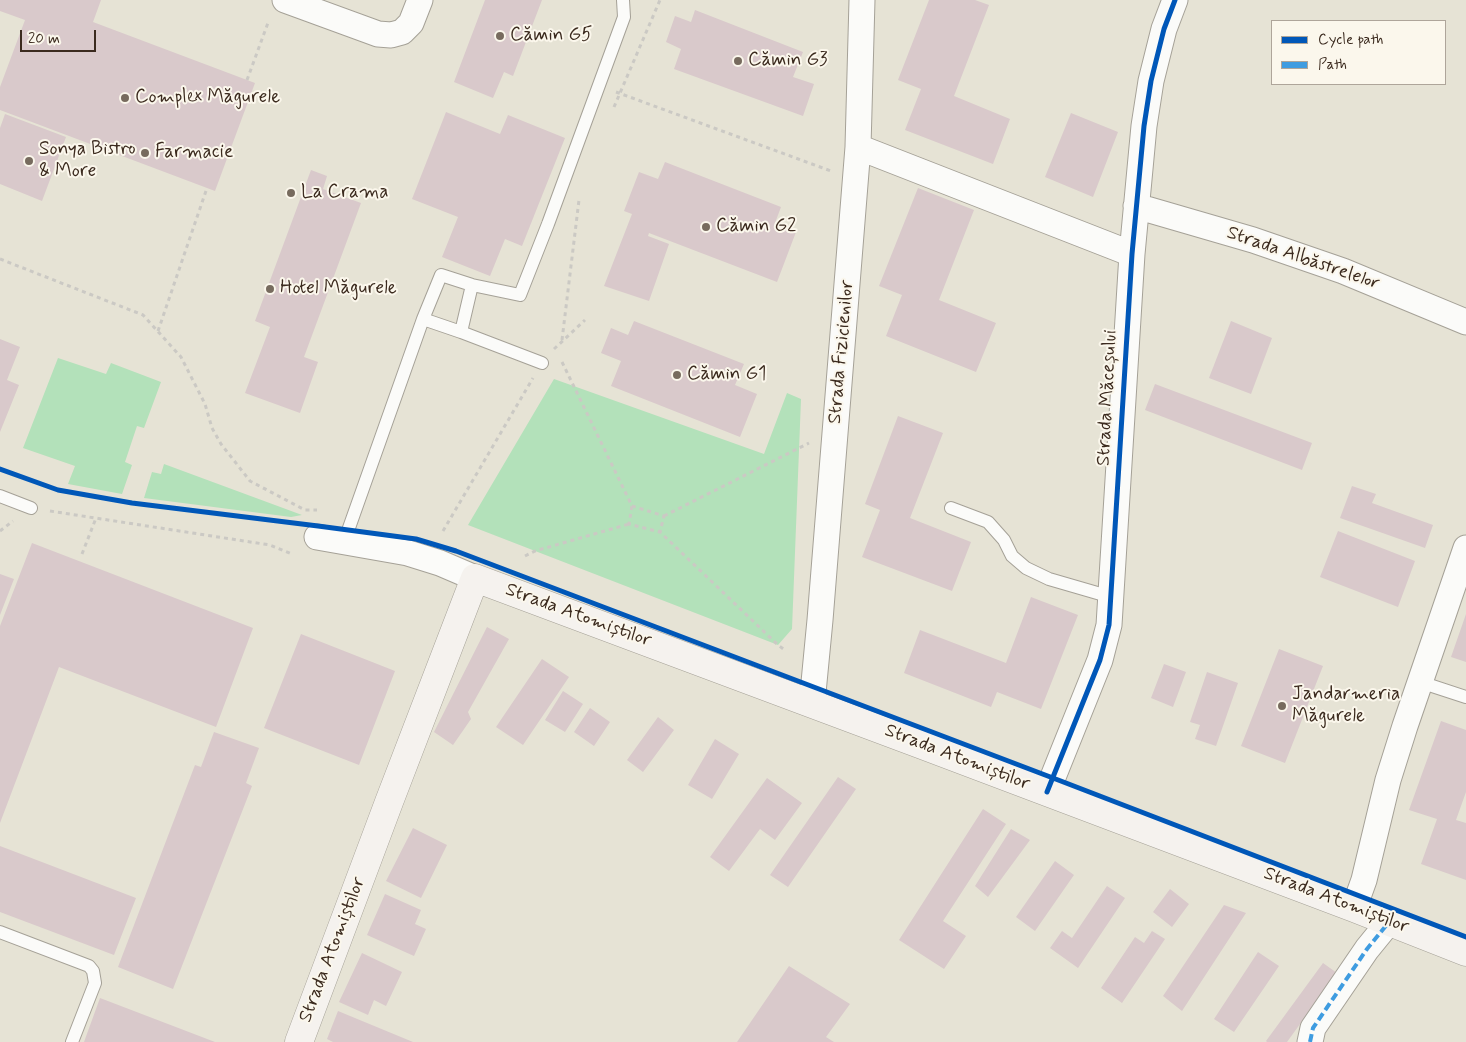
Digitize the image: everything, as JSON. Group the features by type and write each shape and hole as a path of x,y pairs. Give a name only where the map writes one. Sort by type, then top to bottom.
{"main road":[{"name":"Strada Atomiștilor","path":"299,1042 475,578 1048,792 1466,952"}],"street":[{"path":"277,9 378,34 391,35 402,32 411,22 420,0"},
{"name":"Strada Fizicienilor","path":"812,704 856,180 862,0"},
{"name":"Strada Măceșului","path":"1048,792 1100,660 1109,625 1132,254 1144,126 1151,81 1164,29 1175,0"},
{"path":"858,147 1132,254"},
{"name":"Strada Albăstrelelor","path":"1136,206 1253,240 1343,271 1466,322"},
{"name":"Strada Atomiștilor","path":"317,537 408,553 440,563 475,578"},
{"path":"1354,908 1364,880 1388,780 1466,548"},
{"path":"1310,1042 1313,1028 1367,949 1389,922"}],"lane":[{"path":"344,542 423,319 441,275 472,286 520,295 624,17 623,0"},
{"path":"462,332 472,286"},
{"path":"423,319 462,332 542,364"},
{"path":"0,496 30,508"},
{"path":"951,508 988,522 1004,540 1012,556 1026,568 1049,579 1111,597"},
{"path":"1420,682 1466,697"},
{"path":"0,932 89,966 93,971 95,983 72,1042"}],"path":[{"path":"612,111 660,0"},
{"path":"247,80 277,9"},
{"path":"599,86 856,180"},
{"path":"158,331 207,188"},
{"path":"562,341 580,192"},
{"path":"0,259 143,315 180,357 205,404 212,428 221,444 250,480 305,510 355,513"},
{"path":"443,530 542,364 562,341 585,320"},
{"path":"556,348 632,506 628,524"},
{"path":"632,506 664,516 809,443"},
{"path":"30,508 270,545 292,554"},
{"path":"660,532 664,516"},
{"path":"82,554 96,518"},
{"path":"525,556 535,551 628,524 660,532 778,646 786,651"}],"green space":[{"path":"58,358 106,374 111,363 161,382 144,428 137,426 125,462 132,465 122,494 68,484 75,466 23,448"},
{"path":"554,379 764,454 787,393 801,399 792,629 778,645 468,525"},
{"path":"164,464 302,515 291,517 144,498 152,472 161,474"}],"building":[{"name":"Complex Măgurele","path":"0,0 101,0 93,22 255,83 215,191 0,110 0,87 25,20 0,11"},
{"name":"Cămin G5","path":"485,0 542,0 513,76 504,72 493,98 454,82"},
{"path":"929,0 975,0 989,5 954,96 1010,119 993,164 905,130 921,89 898,80"},
{"name":"Cămin G3","path":"695,10 803,52 793,77 814,84 803,116 674,69 681,49 666,42 675,16 691,22"},
{"path":"446,112 500,134 508,115 565,138 522,246 505,239 490,276 442,257 458,217 412,199"},
{"path":"1071,113 1118,132 1093,197 1045,177"},
{"name":"Sonya Bistro & More","path":"5,114 66,137 42,201 0,184 0,128"},
{"name":"Cămin G2","path":"665,162 781,207 775,223 796,232 777,282 649,233 648,236 669,244 649,301 604,286 632,214 624,211 639,172 658,179"},
{"path":"311,170 327,176 323,189 361,203 304,357 318,362 300,413 245,393 270,327 255,321"},
{"path":"918,188 974,210 939,300 996,323 976,372 886,336 902,295 879,286"},
{"name":"Cămin G1","path":"634,321 744,364 735,385 757,394 740,437 611,386 621,361 601,353 611,328 628,335"},
{"path":"1231,321 1272,338 1251,394 1209,378"},
{"path":"0,339 20,347 7,380 19,385 0,432"},
{"path":"1155,384 1312,443 1302,470 1145,410"},
{"path":"898,416 943,433 910,518 971,542 952,591 862,557 880,510 865,504"},
{"path":"1352,486 1376,494 1372,503 1433,525 1425,548 1340,518"},
{"path":"1338,531 1415,561 1398,607 1320,577"},
{"path":"32,543 253,628 216,727 59,667 0,823 0,626"},
{"path":"0,574 14,579 0,615"},
{"path":"1031,597 1078,615 1041,709 997,692 991,707 904,673 920,630 1006,663"},
{"path":"1466,614 1466,662 1451,657"},
{"path":"487,627 509,639 468,712 471,719 453,745 434,732"},
{"path":"301,634 395,671 359,765 264,728"},
{"name":"Jandarmeria Măgurele","path":"1279,649 1323,666 1285,763 1241,746"},
{"path":"542,659 569,677 523,745 496,727"},
{"path":"1164,664 1186,672 1173,707 1151,698"},
{"path":"1207,672 1238,683 1216,746 1195,739 1200,725 1190,722"},
{"path":"563,691 583,704 565,732 545,720"},
{"path":"590,708 610,722 594,746 574,732"},
{"path":"658,717 674,730 643,772 627,760"},
{"path":"1441,721 1466,730 1466,792 1456,820 1466,823 1466,880 1421,864 1437,819 1409,810"},
{"path":"214,732 259,748 246,783 252,786 173,989 118,967 195,765 201,767"},
{"path":"715,739 739,754 712,799 688,785"},
{"path":"838,777 856,789 788,887 770,875"},
{"path":"767,778 802,803 775,840 760,829 729,871 710,857"},
{"path":"983,809 1006,824 943,921 966,936 944,969 899,940"},
{"path":"413,828 447,845 421,898 386,881"},
{"path":"1011,829 1030,840 988,897 975,886"},
{"path":"0,846 136,898 114,955 0,912"},
{"path":"1055,861 1074,875 1035,931 1016,917"},
{"path":"1107,886 1125,898 1078,968 1050,948 1062,931 1072,938"},
{"path":"1170,889 1189,904 1172,927 1153,912"},
{"path":"385,894 421,910 415,924 426,929 414,956 367,935"},
{"path":"1224,905 1246,913 1182,1011 1163,996"},
{"path":"1152,931 1165,939 1122,1003 1101,988 1135,937 1144,943"},
{"path":"1258,952 1279,966 1234,1032 1214,1019"},
{"path":"362,953 402,972 386,1006 374,1000 368,1015 339,1002"},
{"path":"1323,963 1337,973 1287,1042 1267,1042 1266,1041"},
{"path":"789,966 850,1004 826,1037 834,1042 737,1042"},
{"path":"100,998 215,1042 84,1042"},
{"path":"338,1011 413,1042 333,1042 327,1039"}],"marked path":[{"path":"1310,1042 1313,1028 1367,949 1389,922"}],"cycle path":[{"path":"1047,792 1100,660 1109,625 1132,254 1144,126 1151,81 1164,29 1175,0"},
{"path":"0,469 58,490 132,503 416,539 456,551 1466,937"}],"place":[{"name":"Cămin G5","path":"500,36"},
{"name":"Cămin G3","path":"738,61"},
{"name":"Complex Măgurele","path":"125,98"},
{"name":"Farmacie","path":"145,153"},
{"name":"Sonya Bistro & More","path":"29,161"},
{"name":"La Crama","path":"291,193"},
{"name":"Cămin G2","path":"706,227"},
{"name":"Hotel Măgurele","path":"270,289"},
{"name":"Cămin G1","path":"677,375"},
{"name":"Jandarmeria Măgurele","path":"1282,706"}]}
